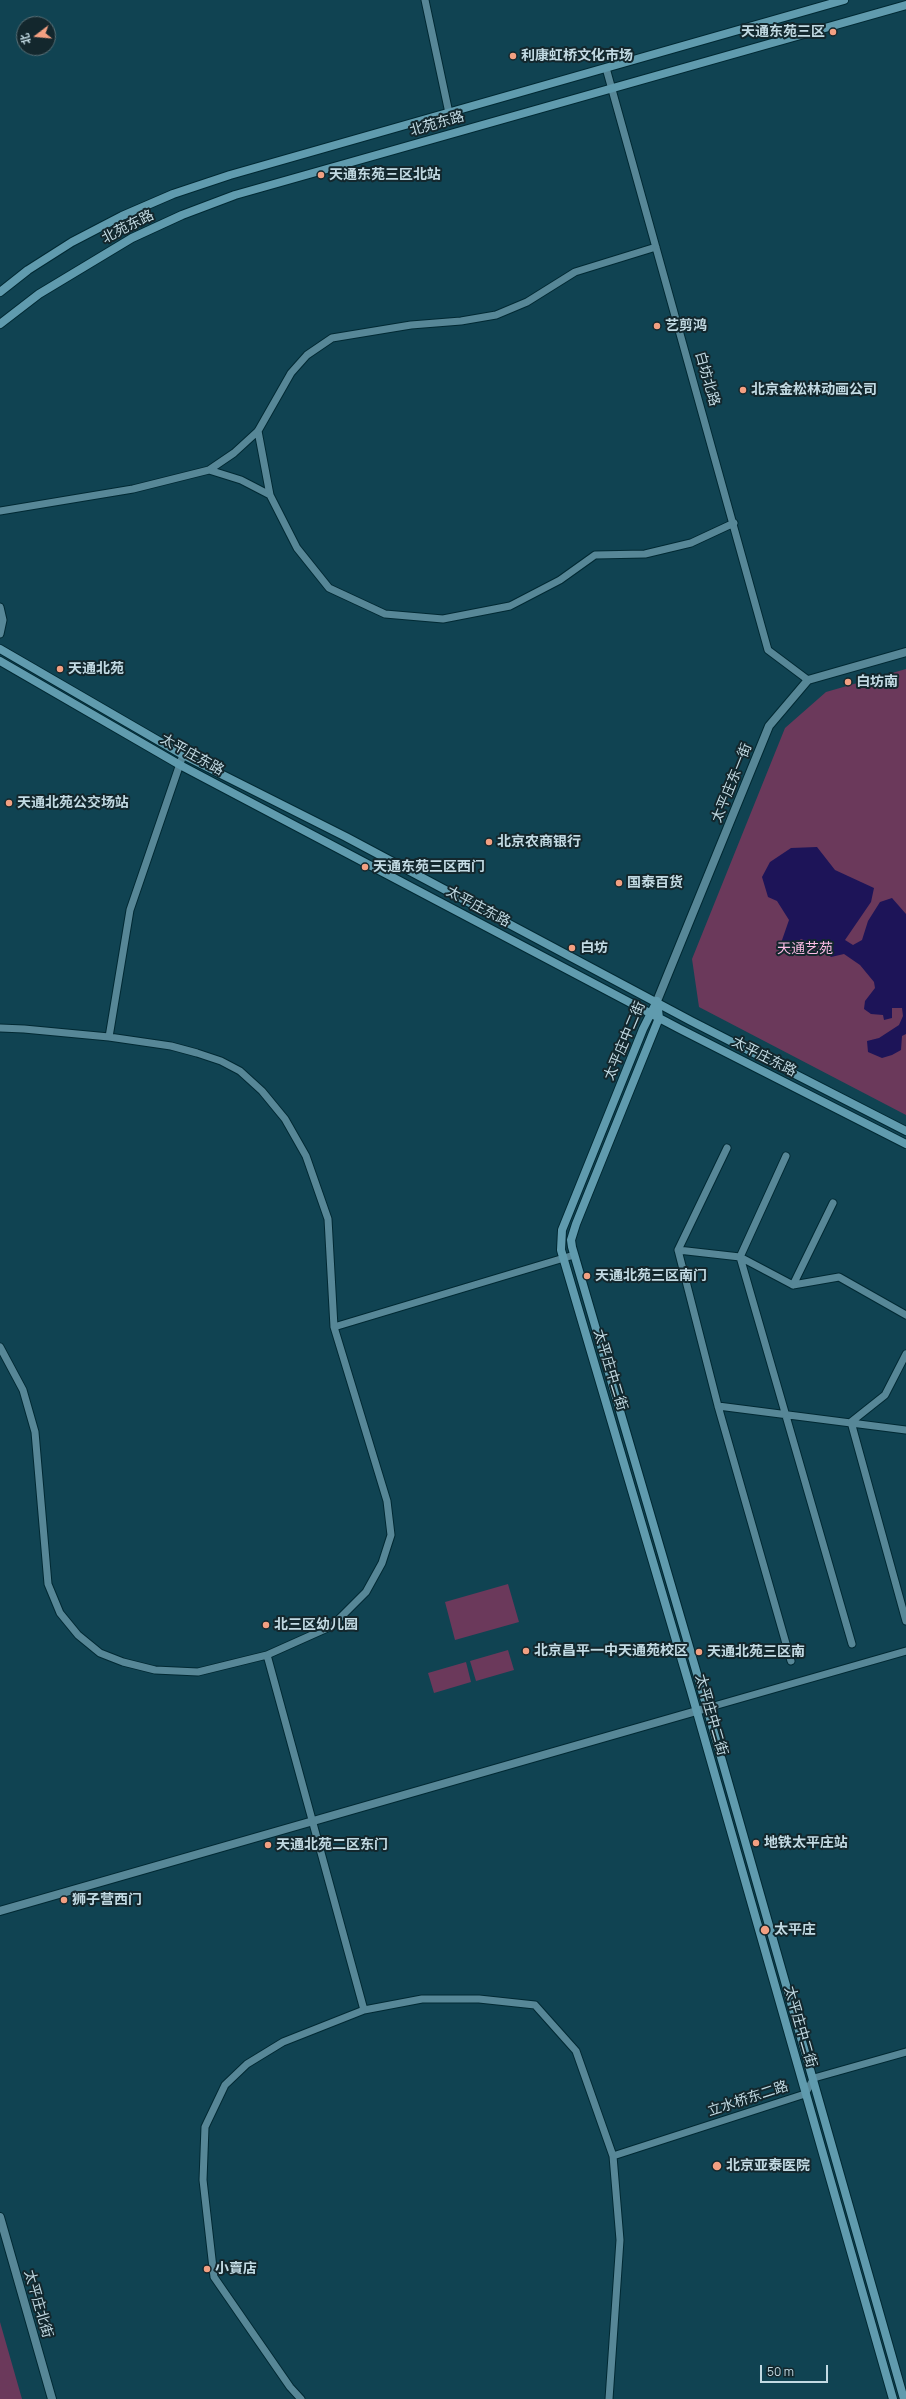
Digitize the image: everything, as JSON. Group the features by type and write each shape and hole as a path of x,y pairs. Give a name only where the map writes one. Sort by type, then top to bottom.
{"main road":[{"name":"北苑东路","path":"0,292 28,270 72,242 122,216 173,194 230,175 844,0"},
{"name":"北苑东路","path":"0,324 39,294 88,263 132,238 182,215 235,195 906,5"},
{"name":"太平庄东路","path":"0,649 183,755 906,1131"},
{"name":"太平庄东路","path":"0,661 180,765 659,1018 906,1144"},
{"name":"太平庄中二街","path":"657,1001 650,1012 562,1230 560,1243 562,1258 697,1711 893,2399"},
{"name":"太平庄中二街","path":"657,1001 659,1018 576,1224 572,1240 574,1254 814,2078 904,2399"}],"street":[{"path":"425,0 449,112"},
{"name":"白坊北路","path":"606,68 734,523 768,650 808,680"},
{"path":"0,511 133,489 209,470 234,453 258,431 291,373 307,354 332,338 411,325 461,321 496,315 527,302 575,272 656,247"},
{"path":"258,431 270,495 297,548 329,588 385,614 443,620 510,606 560,580 595,555 645,554 691,543 734,523"},
{"path":"209,470 242,480 270,495"},
{"path":"0,607 4,620 0,634"},
{"path":"808,680 906,652"},
{"name":"太平庄东一街","path":"657,1001 769,726 808,680"},
{"path":"109,1037 130,910 183,755"},
{"path":"0,1028 24,1028 109,1037 172,1046 221,1061 240,1071 262,1091 285,1119 306,1156 328,1219 334,1327 387,1501 391,1535 382,1563 366,1592 332,1626 267,1655 198,1672 155,1670 123,1662 100,1653 78,1635 60,1613 48,1584 34,1432 23,1390 0,1347"},
{"path":"727,1148 678,1250 718,1406 791,1661"},
{"path":"786,1156 740,1257 787,1414 852,1644"},
{"path":"793,1285 832,1202"},
{"path":"678,1250 740,1257 793,1285 839,1277 906,1315"},
{"path":"334,1327 574,1254"},
{"path":"851,1422 885,1395 906,1354"},
{"path":"718,1406 906,1430"},
{"path":"851,1422 906,1621"},
{"path":"0,1911 906,1651"},
{"path":"267,1655 314,1821 364,2010"},
{"path":"301,2399 290,2387 214,2277 203,2180 205,2127 225,2085 247,2064 283,2042 364,2010 422,1999 479,1999 535,2005 576,2051 613,2156 620,2240 609,2399"},
{"path":"814,2078 906,2052"},
{"name":"立水桥东二路","path":"613,2156 805,2094 814,2078"},
{"name":"太平庄北街","path":"0,2217 52,2399"}],"green space":[{"name":"天通艺苑","path":"906,669 906,1115 699,1007 692,959 785,728 826,692"},
{"path":"508,1584 519,1622 455,1640 445,1602"},
{"path":"508,1650 514,1670 476,1681 470,1661"},
{"path":"466,1662 471,1682 434,1693 428,1673"},
{"path":"0,2322 22,2399 0,2399"}],"shaded area":[{"path":"817,847 835,870 874,888 871,902 845,940 853,945 862,940 868,921 880,902 892,898 906,914 906,1034 902,1036 901,1050 892,1055 882,1058 868,1052 867,1041 879,1038 899,1025 903,1016 902,1008 892,1008 892,1018 884,1020 883,1015 871,1014 864,1009 865,1001 875,988 874,982 860,965 844,954 831,957 821,947 801,939 788,951 781,943 789,920 777,901 768,897 762,877 770,862 791,848"}],"place":[{"name":"天通东苑三区","path":"833,32"},
{"name":"利康虹桥文化市场","path":"513,56"},
{"name":"天通东苑三区北站","path":"321,175"},
{"name":"艺剪鸿","path":"657,326"},
{"name":"北京金松林动画公司","path":"743,390"},
{"name":"天通北苑","path":"60,669"},
{"name":"白坊南","path":"848,682"},
{"name":"天通北苑公交场站","path":"9,803"},
{"name":"北京农商银行","path":"489,842"},
{"name":"天通东苑三区西门","path":"365,867"},
{"name":"国泰百货","path":"619,883"},
{"name":"白坊","path":"572,948"},
{"name":"天通北苑三区南门","path":"587,1276"},
{"name":"北三区幼儿园","path":"266,1625"},
{"name":"北京昌平一中天通苑校区","path":"526,1651"},
{"name":"天通北苑三区南","path":"699,1652"},
{"name":"地铁太平庄站","path":"756,1843"},
{"name":"天通北苑二区东门","path":"268,1845"},
{"name":"狮子营西门","path":"64,1900"},
{"name":"太平庄","path":"765,1930"},
{"name":"北京亚泰医院","path":"717,2166"},
{"name":"小賣店","path":"207,2269"}]}
